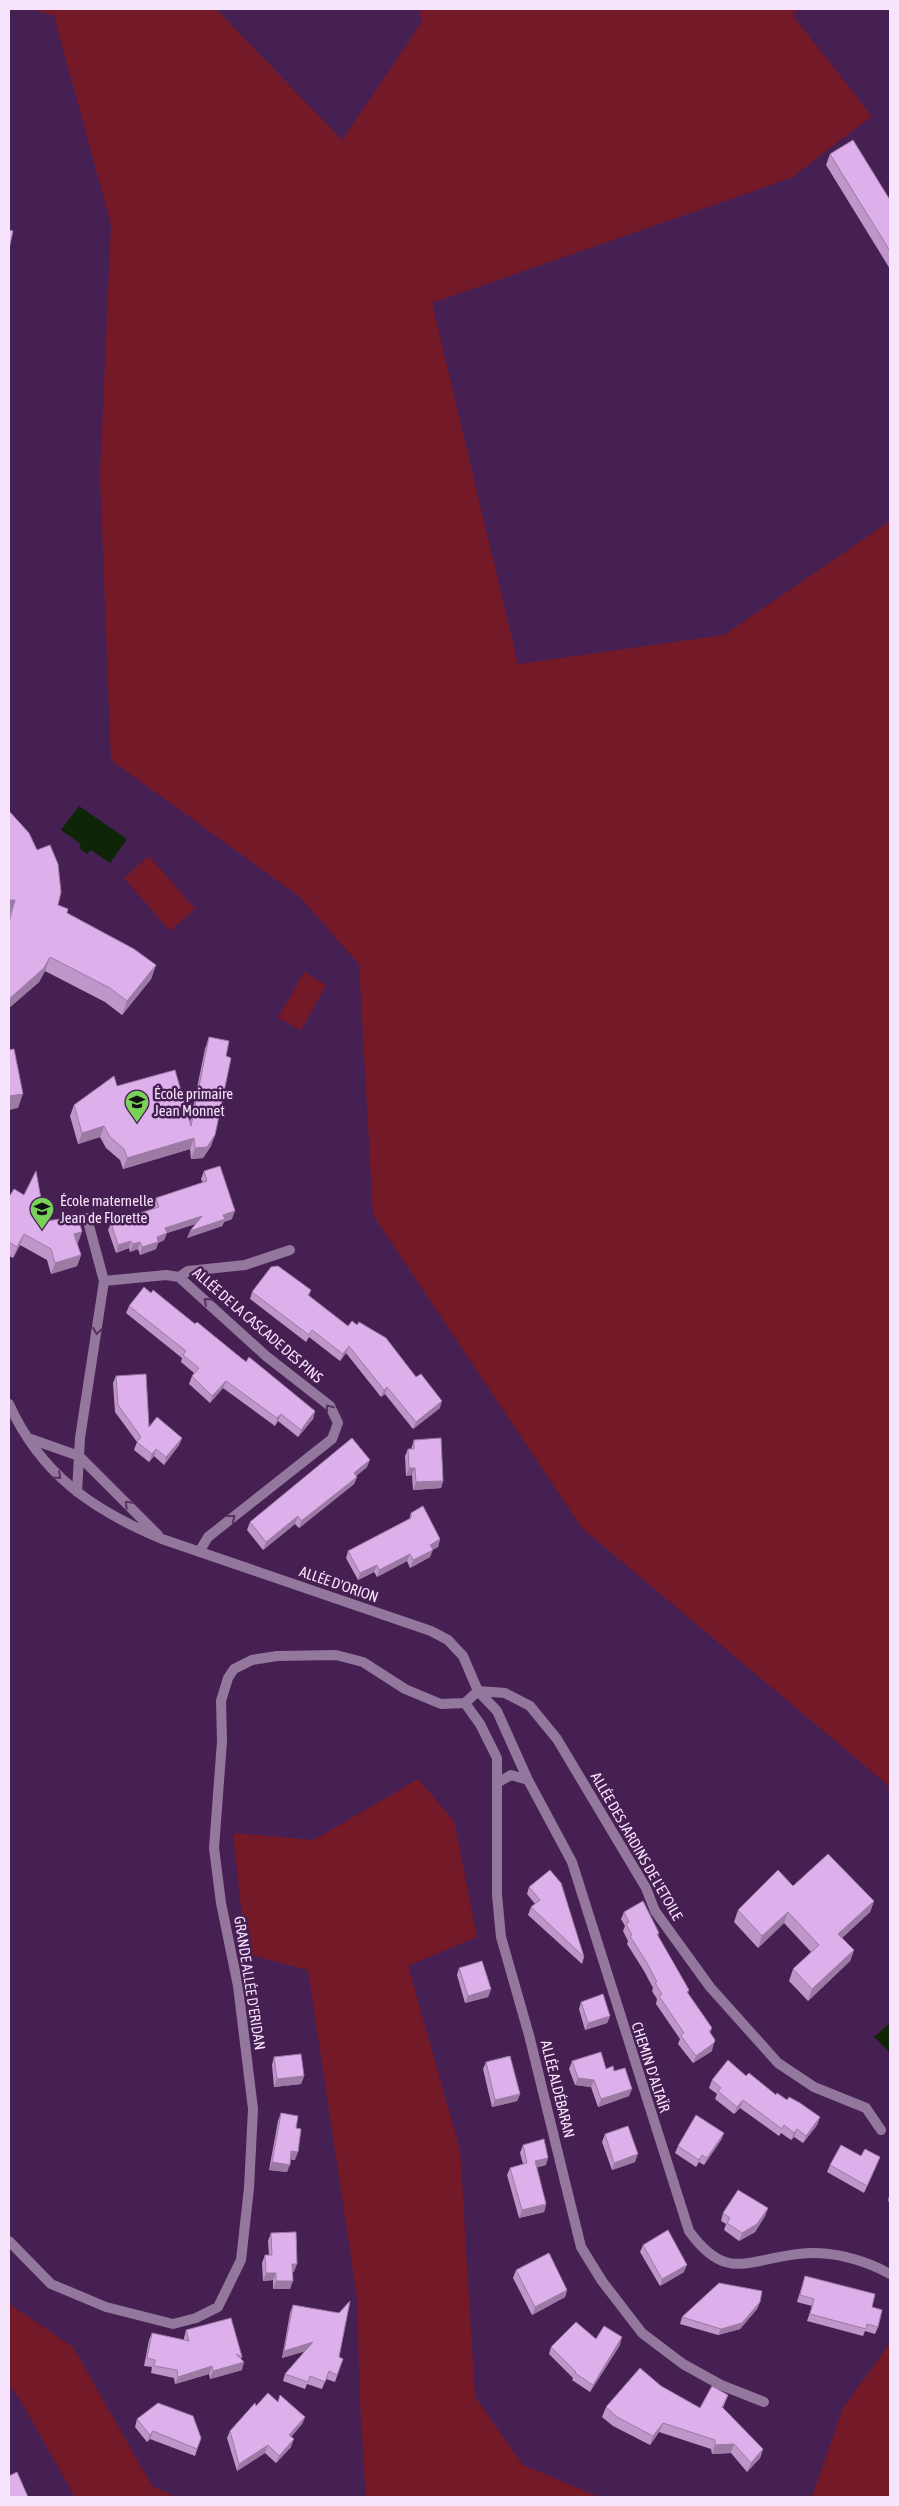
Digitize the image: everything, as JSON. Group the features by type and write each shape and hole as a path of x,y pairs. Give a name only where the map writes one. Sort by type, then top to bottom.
{"street":[{"path":"77,1492 79,1456 104,1281 87,1218"},
{"path":"179,1277 188,1271 245,1265 290,1250"},
{"name":"ALLÉE DE LA CASCADE DES PINS","path":"104,1281 166,1275 179,1277 266,1356 330,1406 338,1423 332,1439 208,1537 199,1552"},
{"name":"ALLÉE D'ORION","path":"9,1404 27,1438 54,1474 121,1522 162,1539 431,1631 448,1640 463,1656 478,1691"},
{"name":"ALLÉE D'ORION","path":"27,1438 79,1456 162,1539"},
{"name":"GRANDE ALLÉE D'ERIDAN","path":"9,2241 51,2284 106,2307 173,2324 196,2318 218,2307 241,2260 249,2188 252,2109 238,1986 221,1903 214,1848 221,1760 221,1701 228,1678 234,1669 252,1660 277,1656 336,1655 364,1662 405,1689 442,1704 465,1703"},
{"path":"465,1703 478,1691"},
{"name":"ALLÉE DES JARDINS DE L'ETOILE","path":"478,1691 505,1693 530,1706 557,1739 646,1888 655,1911 710,1987 778,2063 814,2087 866,2108 881,2130"},
{"name":"CHEMIN D'ALTAÏR","path":"478,1691 497,1711 528,1780 572,1862 689,2231 698,2243 718,2261 743,2265 799,2253 847,2256 890,2274"},
{"name":"ALLÉE ALDÉBARAN","path":"465,1703 480,1724 496,1758 497,1895 501,1937 529,2035 581,2247 602,2281 642,2332 683,2364 720,2385 764,2402"},
{"path":"497,1783 511,1775 528,1780"}],"shaded area":[{"path":"34,9 216,9 342,140 422,22 419,9 797,9 793,16 872,116 791,178 432,303 518,664 724,635 890,521 890,1787 582,1528 373,1215 359,964 300,897 111,760 100,475 111,224 54,16"},
{"path":"79,806 127,839 110,863 91,850 87,854 79,848 81,844 61,830"},
{"path":"149,856 195,909 170,931 124,878"},
{"path":"304,972 326,985 301,1030 278,1018"},
{"path":"418,1779 454,1821 477,1937 408,1966 460,2150 475,2397 523,2465 599,2497 366,2497 360,2403 357,2297 308,1970 246,1954 233,1833 314,1840"},
{"path":"890,2023 890,2053 874,2037"},
{"path":"9,2304 73,2347 152,2486 176,2497 75,2497 19,2398 9,2385"},
{"path":"890,2343 890,2497 812,2497 843,2408"}],"building":[{"path":"853,140 890,200 890,251 830,154"},
{"path":"9,230 13,231 9,249"},
{"path":"9,811 29,833 37,850 50,845 58,864 61,892 58,905 68,909 67,913 134,949 156,965 127,1001 110,988 50,957 44,968 9,999 9,922 15,900 9,900"},
{"path":"209,1037 229,1041 226,1056 231,1058 215,1135 207,1147 195,1148 194,1138 127,1158 124,1149 110,1137 104,1126 82,1133 74,1105 114,1076 117,1086 175,1070 191,1126"},
{"path":"14,1049 23,1094 9,1096 9,1050"},
{"path":"220,1166 235,1211 223,1215 225,1219 190,1231 202,1216 165,1228 167,1233 157,1237 158,1242 142,1247 140,1242 133,1244 131,1241 118,1245 111,1223 159,1207 156,1198 207,1181 204,1171"},
{"name":"École maternelle Jean de Florette","path":"36,1171 45,1221 78,1217 82,1232 74,1234 81,1255 55,1263 51,1249 24,1234 17,1247 9,1242 9,1197 14,1189 24,1195"},
{"path":"278,1266 311,1290 308,1295 348,1326 352,1321 357,1325 359,1322 386,1338 416,1377 421,1374 442,1401 416,1422 387,1387 384,1390 349,1346 343,1354 312,1330 309,1335 252,1292 271,1267"},
{"path":"144,1287 151,1293 153,1290 195,1324 197,1322 246,1362 249,1357 315,1411 301,1430 281,1414 277,1418 226,1381 212,1396 192,1376 199,1368 183,1355 186,1351 129,1306"},
{"path":"146,1374 149,1427 157,1417 182,1438 166,1457 156,1449 152,1454 137,1442 141,1437 118,1405 116,1376"},
{"path":"352,1438 370,1460 354,1473 357,1477 301,1521 298,1516 266,1542 250,1522"},
{"path":"441,1438 443,1481 416,1482 415,1468 409,1468 408,1449 414,1449 414,1440"},
{"path":"423,1506 440,1539 430,1545 433,1550 413,1560 410,1554 379,1570 377,1565 360,1573 348,1551 411,1518 411,1513"},
{"path":"828,1854 874,1901 838,1934 854,1950 812,1989 793,1969 819,1945 788,1912 762,1936 738,1910 778,1870 793,1886"},
{"path":"550,1870 561,1883 584,1957 531,1907 540,1900 529,1887"},
{"path":"643,1901 659,1933 657,1934 689,1990 687,1992 712,2028 709,2031 715,2040 714,2043 696,2056 681,2036 684,2033 659,1996 662,1994 655,1983 657,1982 630,1936 632,1935 626,1924 629,1922 624,1912"},
{"path":"482,1961 491,1989 468,1996 459,1968"},
{"path":"603,1994 610,2016 588,2023 581,2002"},
{"path":"601,2052 606,2069 613,2066 614,2071 625,2068 632,2089 601,2099 594,2080 578,2078 572,2061"},
{"path":"301,2054 304,2076 277,2079 274,2057"},
{"path":"510,2056 520,2094 495,2100 486,2062"},
{"path":"728,2060 746,2076 749,2073 776,2095 777,2093 787,2100 789,2097 820,2117 806,2136 797,2129 794,2133 784,2125 782,2129 743,2100 737,2107 718,2091 721,2088 712,2080"},
{"path":"281,2113 298,2116 296,2128 301,2129 298,2152 291,2151 290,2165 272,2162"},
{"path":"696,2115 724,2133 707,2158 702,2155 699,2160 678,2146"},
{"path":"628,2126 638,2154 614,2163 605,2134"},
{"path":"544,2139 548,2158 535,2161 546,2204 522,2210 510,2168 527,2163 523,2145"},
{"path":"841,2145 861,2156 865,2149 880,2157 867,2186 830,2165"},
{"path":"738,2190 768,2208 757,2224 742,2233 727,2223 730,2218 723,2213"},
{"path":"668,2230 687,2265 662,2279 643,2245"},
{"path":"296,2232 297,2264 292,2264 293,2281 276,2281 276,2273 266,2273 265,2255 272,2255 271,2233"},
{"path":"549,2253 567,2290 535,2307 516,2270"},
{"path":"805,2276 875,2294 872,2307 882,2310 878,2327 867,2324 866,2329 810,2314 814,2299 800,2295"},
{"path":"719,2283 762,2291 760,2302 742,2323 721,2329 682,2317"},
{"path":"350,2301 339,2357 343,2359 337,2375 329,2371 325,2382 310,2376 308,2382 285,2374 313,2342 284,2351 293,2305 339,2313"},
{"path":"231,2318 242,2357 236,2354 244,2362 213,2371 212,2366 178,2377 177,2370 154,2366 155,2360 147,2358 152,2333 189,2341 186,2330"},
{"path":"576,2322 596,2339 604,2326 622,2337 593,2385 575,2373 551,2347"},
{"path":"640,2368 661,2386 700,2408 712,2386 728,2395 722,2407 763,2449 751,2463 734,2444 715,2445 715,2440 663,2423 653,2436 617,2417 606,2407"},
{"path":"268,2393 278,2402 280,2395 305,2417 289,2435 294,2439 279,2456 268,2445 239,2464 230,2431 255,2403 256,2406"},
{"path":"158,2403 193,2416 201,2438 197,2449 153,2431 150,2435 137,2419"},
{"path":"17,2472 28,2497 9,2497 9,2476"}],"place":[{"name":"École primaire Jean Monnet","path":"137,1123"},
{"name":"École maternelle Jean de Florette","path":"42,1230"}]}
